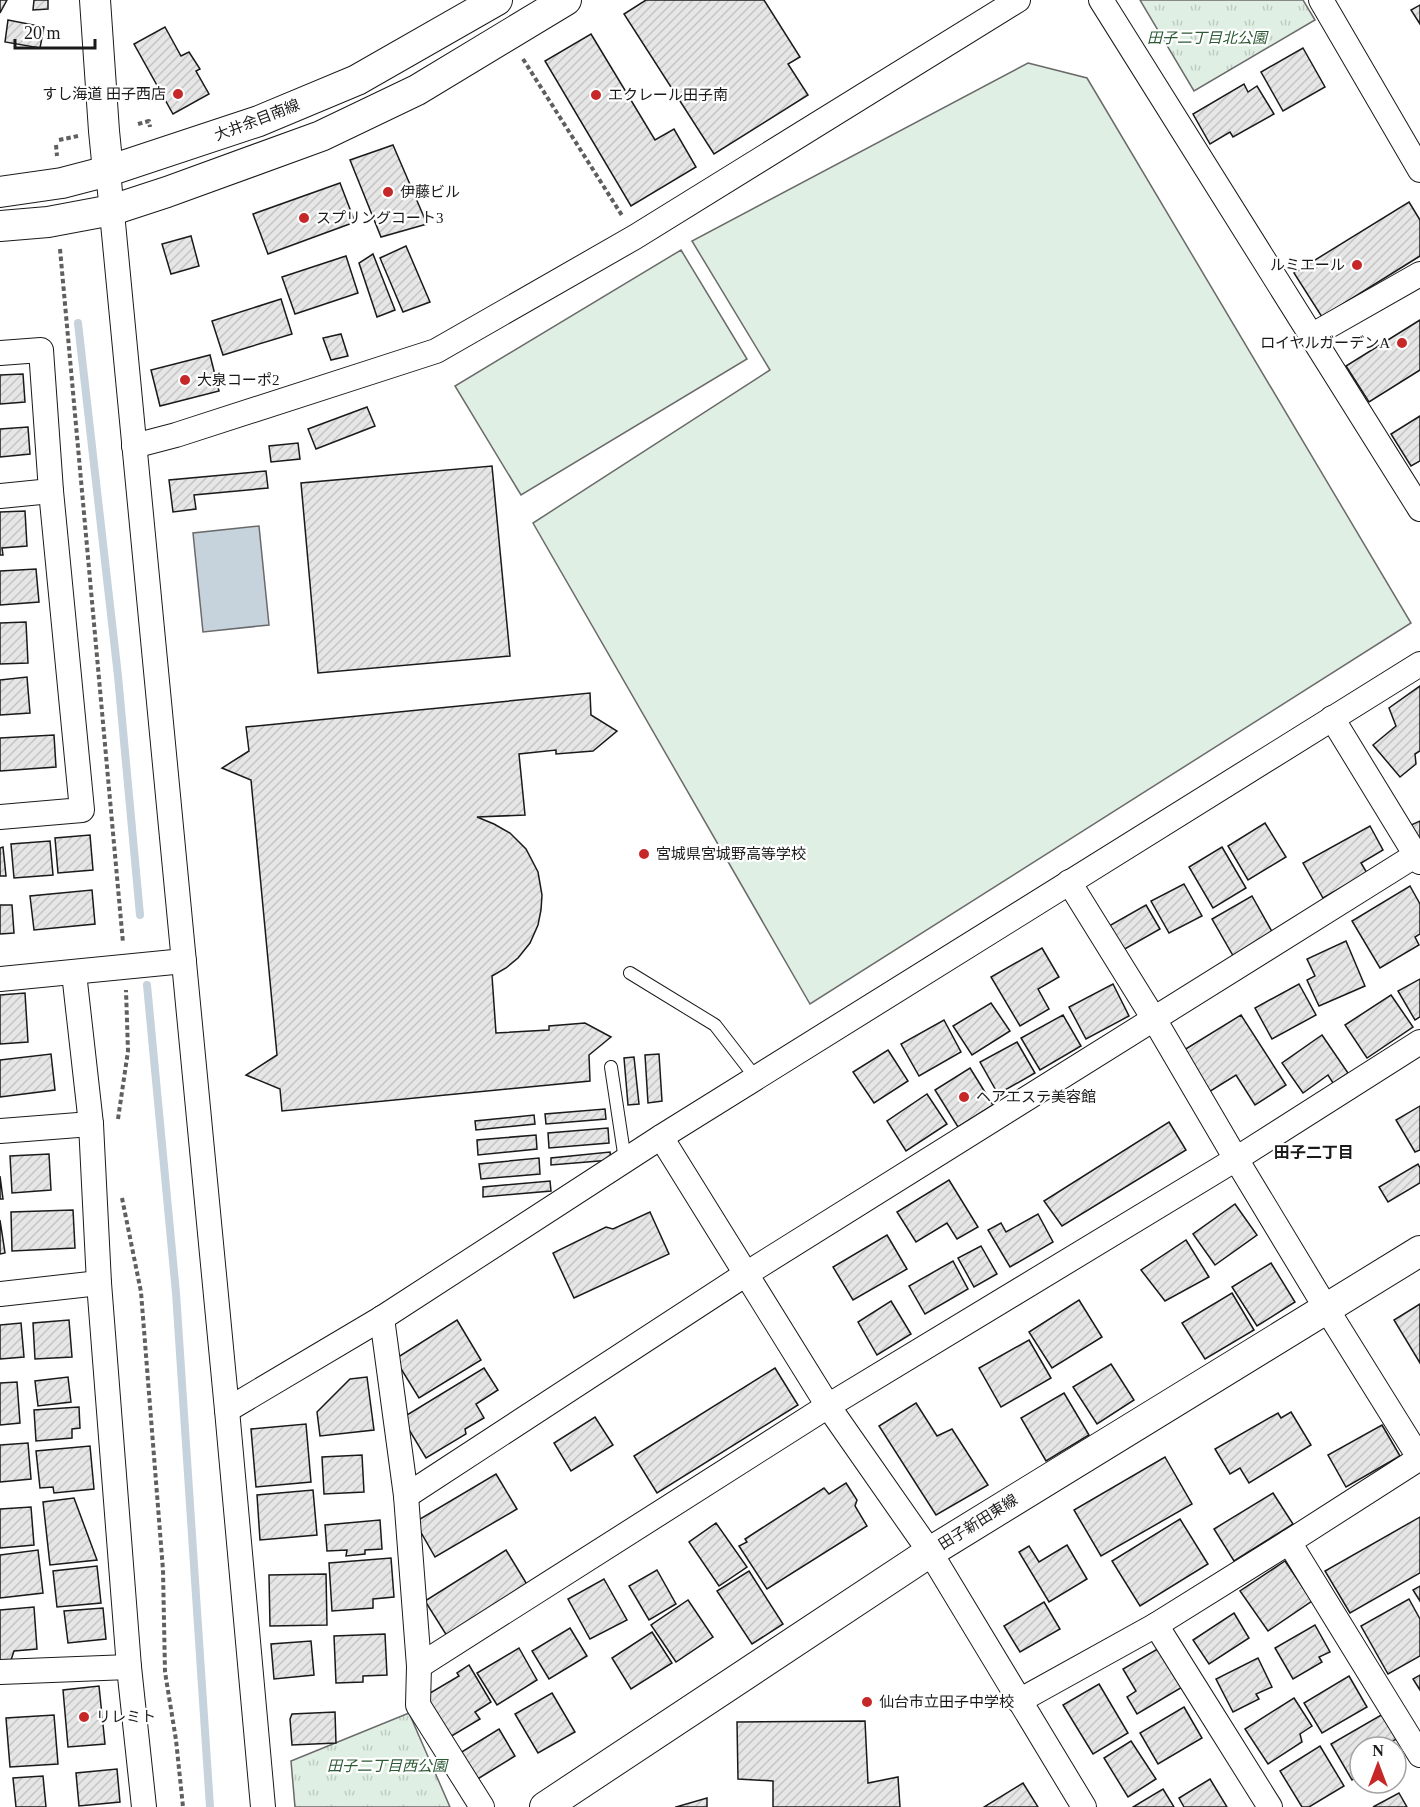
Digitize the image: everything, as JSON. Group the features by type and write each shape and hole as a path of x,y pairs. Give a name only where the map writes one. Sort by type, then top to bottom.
{"street":[{"path":"95,0 104,131 262,1807"},
{"name":"大井余目南線","path":"0,192 62,183 108,171 259,121 357,80 497,0"},
{"path":"0,226 48,222 112,210 321,136 417,90 566,0"},
{"path":"134,446 176,435 436,351 635,237 1018,0"},
{"path":"1101,0 1420,509"},
{"path":"1321,0 1420,170"},
{"path":"1311,336 1420,274"},
{"path":"0,353 41,350 51,491 82,810 0,817"},
{"path":"0,496 51,491"},
{"path":"226,1410 382,1318 661,1137 1420,664"},
{"path":"406,1496 746,1274 1154,1018 1418,859 1332,718"},
{"path":"1019,1701 1156,1624 1420,1458 1326,1308 1154,1018 1069,882"},
{"path":"0,979 184,961"},
{"path":"74,973 91,1124 99,1283 129,1667 144,1807"},
{"path":"419,1666 828,1406 1236,1159 1420,1042"},
{"path":"0,1131 91,1124"},
{"path":"661,1137 828,1406 930,1552 1084,1807"},
{"name":"田子新田東線","path":"545,1807 930,1552 1420,1251"},
{"path":"0,1294 99,1283"},
{"path":"382,1318 406,1496 419,1666 418,1705 482,1807"},
{"path":"1289,1542 1420,1755"},
{"path":"1156,1624 1270,1807"},
{"path":"0,1672 129,1667"}],"lane":[{"path":"630,973 715,1025 756,1078"},
{"path":"610,1067 625,1160"}],"path":[{"path":"508,35 635,237"},
{"path":"138,124 149,121"},
{"path":"60,140 81,135"},
{"path":"60,245 125,968 128,1051 116,1128"},
{"path":"122,1194 141,1293 163,1570 165,1671 176,1740 183,1807"}],"green space":[{"name":"田子二丁目北公園","path":"1140,0 1303,0 1315,20 1194,91"},
{"path":"1028,63 1087,78 1411,623 810,1004 533,523 770,370 692,241"},
{"path":"681,250 747,359 521,495 455,386"},
{"name":"田子二丁目西公園","path":"409,1713 450,1807 295,1807 291,1761"}],"shaded area":[{"path":"259,526 269,625 203,632 193,533"}],"building":[{"path":"0,0 7,0 0,13"},
{"path":"34,0 48,0 48,9 33,10"},
{"path":"646,0 764,0 800,57 788,64 808,95 714,154 624,14"},
{"path":"1420,5 1420,24 1411,10"},
{"path":"8,20 44,27 40,48 5,42"},
{"path":"165,27 181,56 189,52 200,69 196,71 209,94 173,114 134,44"},
{"name":"エクレール田子南","path":"591,34 655,140 674,129 696,167 631,206 545,61"},
{"path":"1303,48 1325,87 1283,111 1261,72"},
{"path":"1244,84 1248,92 1257,86 1274,114 1233,137 1230,132 1210,144 1193,114"},
{"name":"伊藤ビル","path":"393,145 427,224 381,237 350,160"},
{"name":"スプリングコート3","path":"340,183 355,222 268,254 253,214"},
{"name":"ルミエール","path":"1409,202 1420,220 1420,256 1322,317 1294,273"},
{"path":"191,236 199,266 171,274 162,244"},
{"path":"406,246 430,302 403,312 380,258"},
{"path":"373,254 395,310 377,317 359,263"},
{"path":"346,256 358,293 295,314 282,277"},
{"path":"281,299 292,334 223,355 212,321"},
{"name":"ロイヤルガーデンA","path":"1420,320 1420,370 1369,402 1346,366"},
{"path":"341,334 348,356 331,360 323,338"},
{"name":"大泉コーポ2","path":"210,355 219,391 160,406 151,370"},
{"path":"23,374 25,402 0,404 0,375"},
{"path":"367,407 375,426 316,449 308,429"},
{"path":"1420,416 1420,461 1411,466 1391,434"},
{"path":"28,427 30,454 0,457 0,429"},
{"path":"298,443 300,459 271,462 269,446"},
{"path":"492,466 510,656 318,673 301,483"},
{"path":"266,471 268,488 194,495 196,509 173,512 169,480"},
{"path":"25,511 27,546 2,548 3,555 0,555 0,512"},
{"path":"36,569 39,602 0,605 0,571"},
{"path":"26,622 28,663 0,664 0,623"},
{"path":"27,677 30,713 0,715 0,680"},
{"path":"1420,686 1420,751 1415,754 1416,764 1400,777 1373,745 1396,726 1389,708"},
{"path":"590,693 591,715 617,731 593,751 556,754 556,750 519,754 525,815 477,817 510,833 526,849 538,872 542,895 538,925 530,943 518,958 492,976 496,1033 549,1030 549,1026 585,1023 611,1037 589,1055 590,1081 282,1111 280,1089 246,1075 277,1055 251,780 222,768 249,751 246,727"},
{"path":"54,735 56,767 0,771 0,738"},
{"path":"1420,821 1420,842 1411,825"},
{"path":"1265,823 1286,857 1248,880 1228,846"},
{"path":"1370,826 1383,850 1361,863 1367,873 1323,898 1303,863"},
{"path":"90,835 93,870 58,873 55,838"},
{"path":"50,841 53,875 14,878 11,844"},
{"path":"3,847 6,876 0,876 0,848"},
{"path":"1222,847 1246,888 1213,908 1189,867"},
{"path":"1184,884 1202,916 1169,933 1151,901"},
{"path":"1410,886 1420,904 1420,934 1415,937 1419,945 1380,968 1352,921"},
{"path":"92,890 95,924 34,930 30,896"},
{"path":"1252,896 1275,937 1235,959 1212,919"},
{"path":"0,905 12,905 14,933 0,934"},
{"path":"1146,905 1160,929 1123,950 1109,926"},
{"path":"1346,941 1365,986 1319,1006 1307,980 1315,976 1307,959"},
{"path":"1042,948 1059,977 1038,989 1049,1009 1020,1026 991,977"},
{"path":"1420,979 1420,1017 1415,1020 1398,991"},
{"path":"1113,984 1129,1016 1086,1039 1069,1007"},
{"path":"1299,984 1316,1015 1272,1039 1255,1008"},
{"path":"25,993 28,1042 0,1044 0,995"},
{"path":"1391,995 1413,1027 1367,1058 1345,1025"},
{"path":"991,1003 1010,1031 972,1055 953,1026"},
{"path":"1063,1015 1081,1046 1040,1070 1021,1038"},
{"path":"1241,1015 1286,1085 1255,1105 1236,1075 1209,1092 1184,1050"},
{"path":"944,1020 961,1052 919,1076 901,1044"},
{"path":"1322,1035 1348,1073 1333,1083 1328,1075 1303,1093 1282,1063"},
{"path":"1017,1042 1035,1073 998,1094 980,1062"},
{"path":"888,1050 908,1081 874,1103 853,1072"},
{"path":"51,1054 55,1090 0,1097 0,1060"},
{"path":"659,1054 662,1101 648,1103 645,1055"},
{"path":"634,1057 639,1104 628,1105 624,1058"},
{"name":"ヘアエステ美容館","path":"970,1068 993,1105 958,1127 935,1090"},
{"path":"927,1094 947,1124 906,1151 887,1121"},
{"path":"1420,1106 1420,1150 1415,1152 1396,1120"},
{"path":"605,1109 606,1119 546,1124 545,1114"},
{"path":"534,1115 535,1124 476,1130 475,1121"},
{"path":"1169,1122 1186,1150 1062,1226 1044,1201"},
{"path":"608,1128 609,1143 549,1148 548,1133"},
{"path":"536,1135 537,1149 478,1155 477,1140"},
{"path":"610,1152 611,1160 551,1165 551,1158"},
{"path":"49,1154 51,1190 12,1193 10,1156"},
{"path":"539,1158 540,1174 481,1179 479,1164"},
{"path":"1418,1164 1420,1183 1388,1202 1379,1187"},
{"path":"0,1176 3,1199 0,1199"},
{"path":"949,1180 978,1227 957,1239 947,1223 916,1242 897,1212"},
{"path":"550,1181 551,1191 483,1197 483,1187"},
{"path":"1235,1204 1257,1235 1215,1265 1193,1234"},
{"path":"73,1210 75,1248 12,1251 11,1212"},
{"path":"650,1212 669,1254 574,1298 553,1253 606,1227 613,1229"},
{"path":"1038,1214 1053,1242 1010,1267 988,1230 1001,1223 1006,1232"},
{"path":"0,1220 5,1253 0,1254"},
{"path":"887,1235 907,1269 853,1300 833,1267"},
{"path":"1186,1240 1209,1277 1165,1301 1141,1270"},
{"path":"981,1246 997,1274 974,1287 958,1258"},
{"path":"953,1261 968,1289 925,1314 909,1286"},
{"path":"1271,1263 1295,1302 1257,1326 1232,1287"},
{"path":"1232,1293 1254,1330 1205,1359 1182,1323"},
{"path":"1079,1300 1102,1337 1052,1368 1029,1332"},
{"path":"891,1301 911,1334 877,1355 858,1322"},
{"path":"1420,1304 1420,1363 1394,1320"},
{"path":"69,1320 72,1357 35,1359 33,1323"},
{"path":"457,1320 481,1360 419,1398 395,1359"},
{"path":"21,1323 24,1357 0,1359 0,1325"},
{"path":"1029,1340 1051,1378 1001,1407 979,1368"},
{"path":"1111,1364 1134,1400 1097,1424 1073,1387"},
{"path":"484,1368 498,1390 476,1404 484,1418 465,1429 466,1434 426,1458 402,1418"},
{"path":"775,1368 798,1405 657,1493 634,1456"},
{"path":"68,1377 71,1402 38,1406 35,1381"},
{"path":"367,1377 374,1430 320,1436 317,1412 350,1379"},
{"path":"17,1382 20,1423 0,1425 0,1383"},
{"path":"1064,1393 1089,1435 1046,1461 1021,1418"},
{"path":"916,1403 937,1436 952,1429 988,1485 936,1515 879,1426"},
{"path":"79,1407 80,1428 72,1429 72,1438 36,1441 34,1410"},
{"path":"1291,1412 1311,1445 1249,1483 1240,1468 1230,1474 1215,1449 1278,1413 1281,1418"},
{"path":"595,1417 613,1445 571,1471 554,1443"},
{"path":"306,1424 311,1482 256,1487 251,1429"},
{"path":"1382,1425 1400,1456 1346,1487 1328,1455"},
{"path":"28,1443 31,1479 0,1482 0,1445"},
{"path":"90,1446 94,1489 54,1493 53,1487 40,1488 36,1451"},
{"path":"362,1455 364,1492 324,1494 322,1457"},
{"path":"1165,1457 1192,1504 1101,1556 1074,1510"},
{"path":"496,1474 517,1509 435,1557 415,1522"},
{"path":"846,1483 857,1500 855,1506 867,1526 767,1589 739,1546 747,1542 745,1539 824,1488 829,1494"},
{"path":"313,1490 317,1535 260,1540 257,1495"},
{"path":"1273,1493 1293,1524 1234,1561 1214,1529"},
{"path":"74,1498 97,1560 50,1565 43,1502"},
{"path":"31,1507 34,1545 0,1548 0,1509"},
{"path":"1420,1517 1420,1573 1350,1613 1325,1571"},
{"path":"1180,1519 1208,1564 1140,1606 1112,1561"},
{"path":"380,1520 382,1549 365,1550 365,1554 346,1556 347,1550 327,1551 325,1525"},
{"path":"716,1523 747,1567 719,1586 689,1542"},
{"path":"1067,1545 1087,1579 1049,1602 1019,1552 1029,1546 1039,1562"},
{"path":"38,1550 43,1593 0,1598 0,1555"},
{"path":"506,1550 528,1586 447,1636 425,1601"},
{"path":"391,1558 394,1597 373,1599 373,1608 332,1611 329,1563"},
{"path":"1285,1561 1312,1601 1268,1631 1240,1591"},
{"path":"97,1566 101,1603 57,1607 53,1571"},
{"path":"657,1570 676,1604 649,1620 629,1586"},
{"path":"749,1571 783,1624 752,1644 717,1591"},
{"path":"326,1574 327,1625 270,1626 269,1575"},
{"path":"604,1579 627,1620 590,1639 568,1599"},
{"path":"1420,1586 1420,1601 1413,1590"},
{"path":"1409,1599 1420,1619 1420,1656 1388,1674 1361,1626"},
{"path":"688,1600 713,1637 676,1662 651,1625"},
{"path":"1044,1602 1060,1629 1020,1652 1004,1626"},
{"path":"34,1607 37,1649 14,1651 11,1660 0,1661 0,1610"},
{"path":"103,1608 106,1639 68,1643 64,1611"},
{"path":"1234,1613 1249,1638 1209,1664 1193,1640"},
{"path":"1315,1625 1330,1652 1319,1657 1322,1662 1293,1679 1275,1648"},
{"path":"570,1628 587,1656 549,1679 532,1651"},
{"path":"652,1632 672,1663 631,1689 612,1658"},
{"path":"385,1634 387,1675 363,1676 363,1682 336,1683 334,1636"},
{"path":"311,1641 314,1675 274,1679 271,1644"},
{"path":"1161,1647 1184,1686 1137,1714 1127,1697 1136,1691 1123,1669"},
{"path":"519,1648 537,1680 497,1705 477,1673"},
{"path":"1258,1658 1272,1687 1256,1694 1259,1699 1233,1712 1216,1679"},
{"path":"469,1665 491,1702 475,1712 480,1719 450,1737 425,1696 459,1676 457,1673"},
{"path":"1420,1675 1420,1690 1413,1679"},
{"path":"1349,1676 1367,1707 1322,1733 1304,1703"},
{"path":"1099,1684 1128,1733 1093,1754 1063,1705"},
{"name":"リレミト","path":"99,1686 105,1744 68,1747 63,1690"},
{"path":"552,1693 575,1732 538,1753 515,1714"},
{"path":"1294,1698 1312,1726 1300,1734 1302,1742 1268,1764 1245,1729"},
{"path":"1184,1707 1202,1738 1158,1764 1140,1733"},
{"path":"335,1712 336,1743 292,1745 290,1719 292,1714"},
{"path":"1383,1714 1396,1735 1348,1735 1348,1773 1331,1744"},
{"path":"54,1715 58,1764 10,1767 6,1718"},
{"path":"865,1721 868,1783 898,1777 900,1807 773,1807 773,1781 738,1779 737,1722"},
{"path":"499,1729 515,1756 476,1780 460,1753"},
{"path":"1131,1741 1156,1779 1128,1797 1104,1758"},
{"path":"1320,1746 1344,1786 1309,1807 1302,1807 1280,1771"},
{"path":"117,1769 120,1802 79,1806 76,1773"},
{"path":"43,1776 46,1807 16,1807 13,1778"},
{"path":"1210,1779 1227,1807 1184,1807 1179,1798"},
{"path":"1023,1783 1038,1807 984,1807"},
{"path":"1163,1789 1174,1807 1133,1807"},
{"path":"1395,1795 1400,1795 1407,1807 1373,1807"},
{"path":"707,1798 707,1807 676,1807"}],"waterway":[{"path":"78,323 118,676 140,915"},
{"path":"147,985 176,1293 210,1807"}],"place":[{"name":"すし海道 田子西店","path":"178,94"},
{"name":"エクレール田子南","path":"596,95"},
{"name":"伊藤ビル","path":"388,192"},
{"name":"スプリングコート3","path":"304,218"},
{"name":"ルミエール","path":"1357,265"},
{"name":"ロイヤルガーデンA","path":"1402,343"},
{"name":"大泉コーポ2","path":"185,380"},
{"name":"宮城県宮城野高等学校","path":"644,854"},
{"name":"ヘアエステ美容館","path":"964,1097"},
{"name":"仙台市立田子中学校","path":"867,1702"},
{"name":"リレミト","path":"84,1717"}],"district":[{"name":"田子二丁目","path":"1314,1152"}]}
